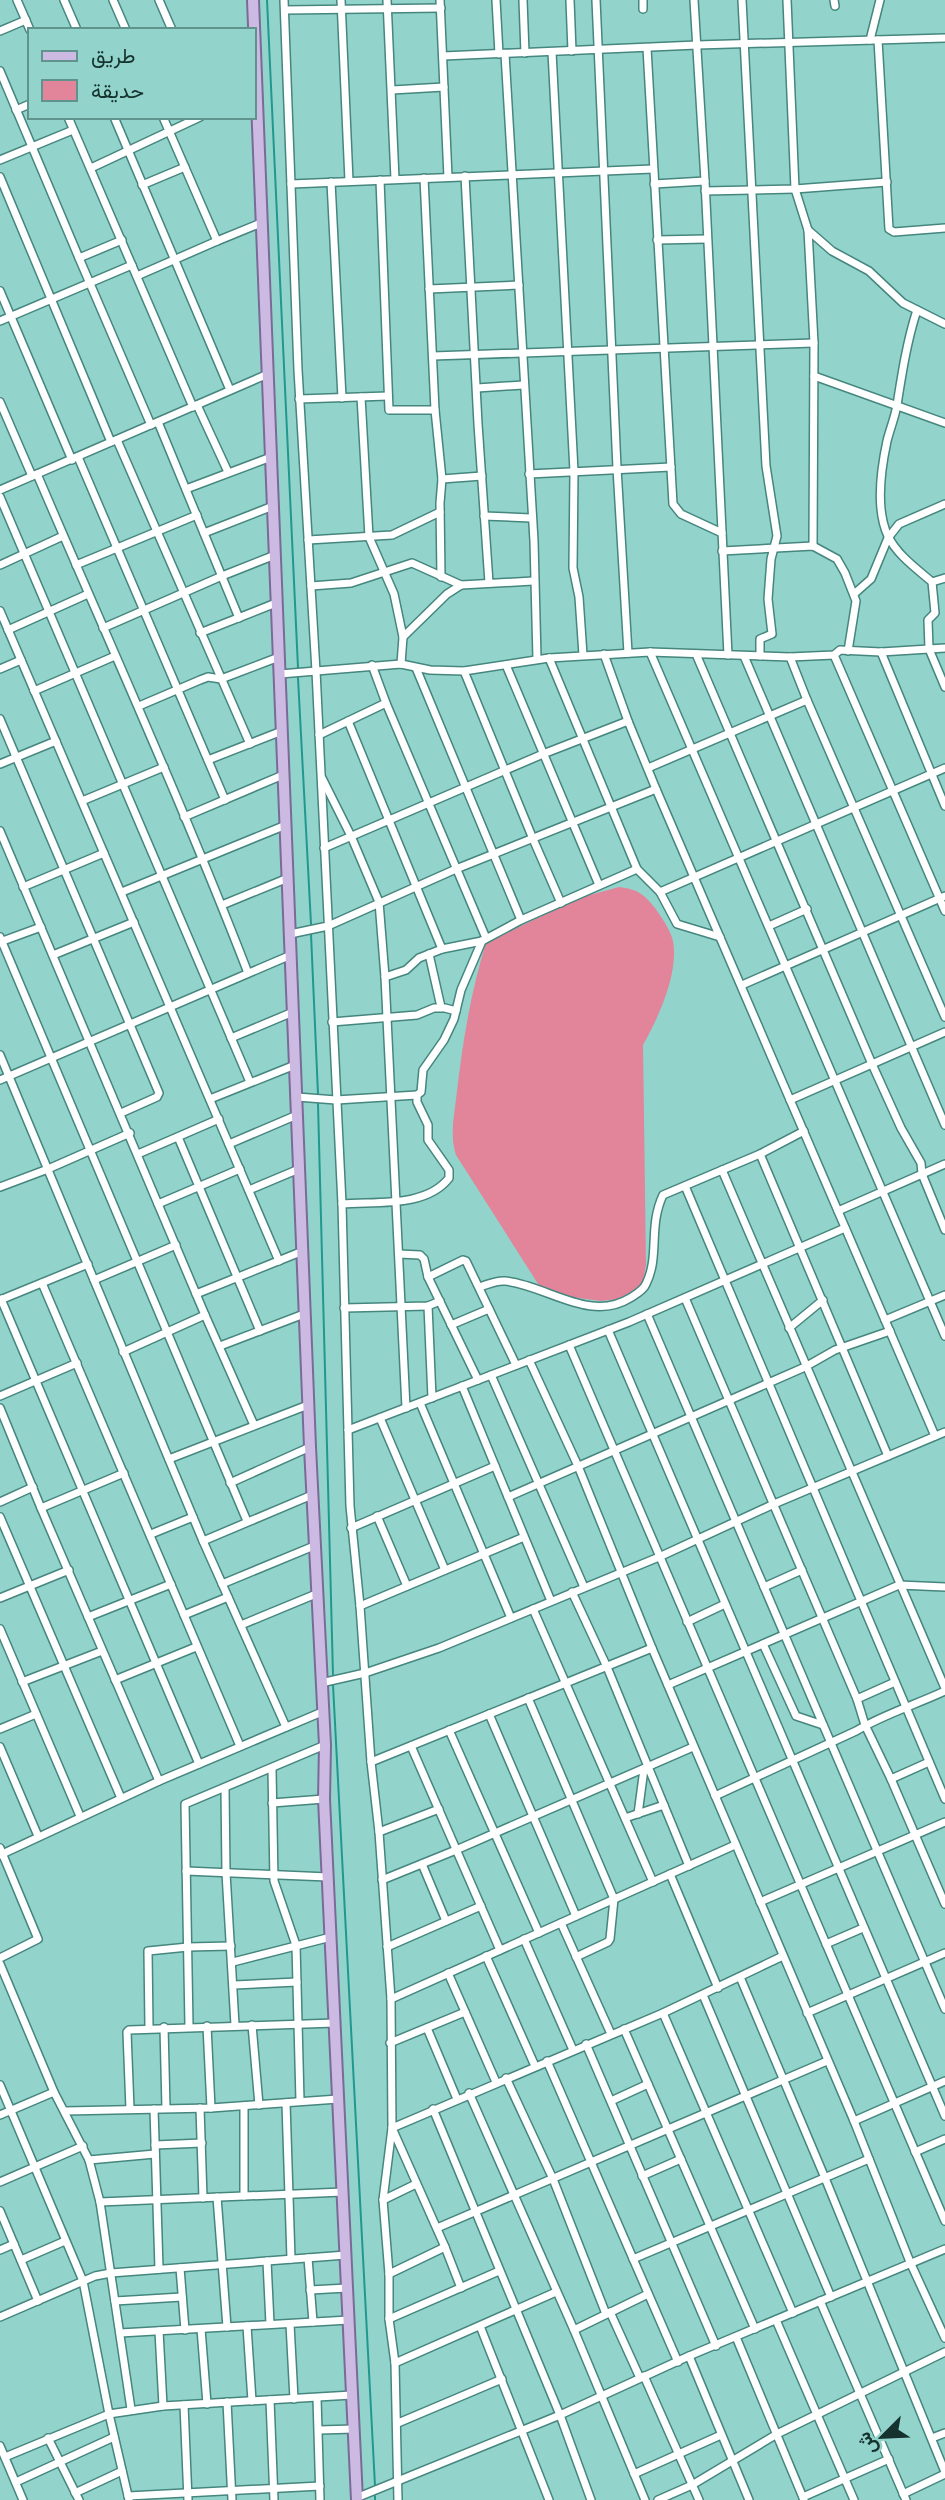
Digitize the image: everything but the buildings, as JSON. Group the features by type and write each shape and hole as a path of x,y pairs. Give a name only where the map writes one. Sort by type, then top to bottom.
{"main road":[{"path":"253,0 254,28"},
{"path":"256,116 355,2499"}],"street":[{"path":"17,0 29,28"},
{"path":"113,0 125,28"},
{"path":"159,0 171,28"},
{"path":"284,0 299,399 316,671 342,1203 351,1528 360,1606 391,1999 392,2128 383,2200 389,2274 389,2319 395,2363 398,2500"},
{"path":"341,0 349,181"},
{"path":"496,0 519,285 534,541 537,659"},
{"path":"523,0 525,53"},
{"path":"570,0 572,51"},
{"path":"596,0 611,350 628,653"},
{"path":"694,0 728,655"},
{"path":"743,0 766,466 777,536 768,599 772,634 760,639 760,656"},
{"path":"787,0 795,189 808,230 814,343 813,546"},
{"path":"880,0 874,40 891,231 945,228"},
{"path":"66,1 76,28"},
{"path":"387,4 395,179"},
{"path":"285,10 441,4 448,177"},
{"path":"0,31 26,20"},
{"path":"443,56 945,38"},
{"path":"647,48 673,504 676,510 722,533"},
{"path":"552,52 574,471 573,568 579,597 583,655"},
{"path":"0,71 89,283 186,489 239,618"},
{"path":"392,90 444,87"},
{"path":"16,110 28,105"},
{"path":"69,119 195,406 228,472"},
{"path":"115,119 230,390"},
{"path":"164,119 217,241"},
{"path":"91,168 196,119"},
{"path":"0,160 73,130"},
{"path":"142,185 185,167"},
{"path":"292,184 653,169"},
{"path":"465,176 489,583"},
{"path":"0,177 114,441 250,744"},
{"path":"424,178 435,410 442,479 441,577"},
{"path":"380,180 390,411 435,410"},
{"path":"654,184 705,181"},
{"path":"331,182 342,398"},
{"path":"705,191 795,189 887,182"},
{"path":"0,203 9,199"},
{"path":"137,276 261,223"},
{"path":"808,230 832,251 869,271 904,303 945,324"},
{"path":"657,240 707,239"},
{"path":"79,258 122,240"},
{"path":"0,321 132,265"},
{"path":"429,289 519,285"},
{"path":"0,291 118,548 225,800"},
{"path":"917,310 908,340 897,408 886,450 880,504 888,538 908,561 932,582 935,613"},
{"path":"433,356 814,343"},
{"path":"0,490 268,374"},
{"path":"814,376 945,424"},
{"path":"477,388 523,385"},
{"path":"299,399 388,396"},
{"path":"361,397 369,537 394,594 403,637 401,664"},
{"path":"0,402 139,706 248,973"},
{"path":"186,489 271,457"},
{"path":"529,474 671,467"},
{"path":"442,479 482,476"},
{"path":"0,497 250,1082"},
{"path":"854,594 871,579 888,538 899,524 945,504"},
{"path":"204,533 272,506"},
{"path":"308,540 396,534 440,512"},
{"path":"76,565 197,515"},
{"path":"484,516 531,518"},
{"path":"0,565 63,536"},
{"path":"722,551 813,546 837,559 854,594 856,608 848,651"},
{"path":"103,628 275,555"},
{"path":"311,586 351,583 412,563 461,585 533,582"},
{"path":"932,582 945,578"},
{"path":"403,637 447,594 461,585"},
{"path":"8,630 89,594"},
{"path":"200,633 276,603"},
{"path":"0,611 279,1261"},
{"path":"945,613 935,613 928,620 929,649 945,687"},
{"path":"279,674 401,664 416,668 464,671 537,659 650,652 790,657 834,655 840,650 881,652 945,648"},
{"path":"650,652 945,1336"},
{"path":"881,652 945,806"},
{"path":"604,654 656,789 935,1436"},
{"path":"696,654 872,1064 901,1128 921,1163 922,1174 945,1230"},
{"path":"834,655 942,897 945,911"},
{"path":"34,691 115,656"},
{"path":"744,656 945,1125"},
{"path":"139,706 208,677 221,679 279,657"},
{"path":"790,657 945,1017"},
{"path":"549,658 637,869 660,892 677,924 720,937"},
{"path":"0,669 21,660"},
{"path":"506,665 599,885"},
{"path":"297,1097 336,1100 417,1095 421,1092 423,1070 439,1050 456,1012 461,989 484,940 372,666"},
{"path":"416,668 521,920"},
{"path":"464,671 561,902"},
{"path":"648,768 807,700"},
{"path":"319,735 386,703"},
{"path":"0,719 159,1096 121,1113"},
{"path":"348,721 442,949"},
{"path":"324,848 543,754 628,721"},
{"path":"208,760 282,731"},
{"path":"0,764 56,741"},
{"path":"82,801 164,767"},
{"path":"660,892 945,768"},
{"path":"184,817 283,775"},
{"path":"320,775 351,836 379,902 406,1408"},
{"path":"290,934 328,926 456,869 656,789"},
{"path":"122,892 286,825"},
{"path":"0,832 254,1425"},
{"path":"23,887 104,853"},
{"path":"385,977 405,970 413,962 442,949 484,940 521,920 637,869"},
{"path":"222,905 288,878"},
{"path":"742,985 942,897"},
{"path":"769,926 807,909"},
{"path":"53,955 134,922"},
{"path":"41,927 1,940 247,1521"},
{"path":"429,954 441,1007"},
{"path":"0,1080 291,955"},
{"path":"332,1022 417,1015 430,1008 441,1007 456,1012"},
{"path":"231,1038 293,1012"},
{"path":"790,1100 945,1032"},
{"path":"0,1055 203,1541 286,1727"},
{"path":"211,1099 295,1065"},
{"path":"342,1203 420,1197 434,1192 446,1181 450,1174 445,1163 430,1145 428,1125 417,1102 417,1095"},
{"path":"229,1144 297,1115"},
{"path":"138,1154 219,1119"},
{"path":"479,1287 505,1281 583,1304 608,1307 625,1301 643,1290 648,1283 654,1260 654,1219 663,1195 760,1154 804,1131"},
{"path":"0,1187 130,1133"},
{"path":"178,1137 260,1331"},
{"path":"760,1154 888,1456"},
{"path":"838,1211 945,1164"},
{"path":"158,1204 240,1169"},
{"path":"249,1190 299,1169"},
{"path":"715,1796 864,1725 945,1690 722,1170"},
{"path":"685,1186 723,1281 945,1799"},
{"path":"348,1430 608,1330 845,1228"},
{"path":"94,1280 176,1245"},
{"path":"196,1294 303,1251"},
{"path":"399,1254 422,1257 428,1277 478,1380"},
{"path":"428,1277 465,1260 516,1366"},
{"path":"88,1264 1,1300 199,1764"},
{"path":"42,1283 240,1746"},
{"path":"885,1320 945,1295"},
{"path":"685,1298 822,1617 864,1725 943,1892 945,1903"},
{"path":"789,1328 823,1300"},
{"path":"344,1308 428,1306 440,1301"},
{"path":"428,1306 432,1398"},
{"path":"452,1325 489,1309"},
{"path":"220,1346 304,1314"},
{"path":"647,1314 945,2009"},
{"path":"123,1352 205,1315"},
{"path":"608,1330 945,2116"},
{"path":"508,1497 806,1367 835,1350 890,1331"},
{"path":"569,1345 945,2221"},
{"path":"529,1360 578,1466 735,1845 854,2121 910,2262 945,2338"},
{"path":"0,1396 77,1363"},
{"path":"491,1375 583,1587"},
{"path":"462,1386 551,1601"},
{"path":"420,1403 511,1618"},
{"path":"169,1459 308,1405"},
{"path":"0,1408 159,1781"},
{"path":"380,1418 445,1570"},
{"path":"0,1432 9,1428"},
{"path":"321,1683 365,1673 439,1648 659,1558 774,1504 945,1432"},
{"path":"230,1483 310,1447"},
{"path":"351,1528 495,1466"},
{"path":"41,1508 124,1473"},
{"path":"0,1502 33,1487"},
{"path":"203,1541 312,1495"},
{"path":"377,1516 407,1586"},
{"path":"0,1517 121,1798"},
{"path":"151,1534 193,1517"},
{"path":"360,1606 524,1537"},
{"path":"222,1584 314,1546"},
{"path":"0,1598 69,1570"},
{"path":"764,1587 802,1570"},
{"path":"88,1617 171,1584"},
{"path":"668,1685 899,1585 945,1587"},
{"path":"572,1592 607,1667 646,1768 689,1866"},
{"path":"241,1626 316,1594"},
{"path":"184,1615 228,1597"},
{"path":"687,1622 725,1604"},
{"path":"533,1609 653,1882"},
{"path":"0,1629 80,1816"},
{"path":"763,1644 796,1716 822,1725"},
{"path":"115,1680 197,1647"},
{"path":"371,1762 652,1648"},
{"path":"22,1682 102,1651"},
{"path":"0,1658 10,1653"},
{"path":"856,1699 895,1682"},
{"path":"528,1698 614,1899 610,1939 576,1956"},
{"path":"0,1958 38,1939 1,1852 322,1712"},
{"path":"0,1729 36,1714"},
{"path":"489,1714 576,1916"},
{"path":"449,1730 539,1933"},
{"path":"189,2026 185,1804 325,1745"},
{"path":"411,1746 500,1950"},
{"path":"0,1747 38,1836"},
{"path":"382,1880 694,1747"},
{"path":"891,1779 929,1762"},
{"path":"638,1814 646,1768"},
{"path":"272,1769 273,1876 296,1945 300,2101"},
{"path":"225,1788 226,1873 235,2025"},
{"path":"272,1803 324,1799"},
{"path":"625,1818 664,1805"},
{"path":"379,1832 439,1810"},
{"path":"760,1902 945,1822"},
{"path":"391,1999 735,1845"},
{"path":"422,1864 446,1921"},
{"path":"186,1871 328,1877"},
{"path":"670,1874 718,1988"},
{"path":"387,1947 481,1906"},
{"path":"561,1923 611,2034"},
{"path":"826,1944 863,1927"},
{"path":"233,1962 331,1937"},
{"path":"524,1940 573,2050"},
{"path":"149,2028 148,1951 231,1946"},
{"path":"807,2013 945,1953"},
{"path":"486,1956 535,2066"},
{"path":"392,2128 663,2013 783,1956"},
{"path":"0,1964 54,2092 89,2160 100,2202 131,2409"},
{"path":"448,1973 496,2082"},
{"path":"740,1977 945,2473 905,2497 820,2301"},
{"path":"234,1985 297,1982"},
{"path":"0,1988 9,1984"},
{"path":"702,1994 831,2297"},
{"path":"390,2043 465,2012"},
{"path":"663,2013 793,2313"},
{"path":"130,2109 127,2032 164,2027 335,2023"},
{"path":"252,2025 259,2105"},
{"path":"207,2026 211,2108"},
{"path":"164,2027 166,2108"},
{"path":"427,2028 457,2099"},
{"path":"624,2029 755,2329"},
{"path":"586,2044 716,2346"},
{"path":"547,2061 678,2361"},
{"path":"437,2228 827,2061"},
{"path":"506,2078 553,2179 608,2313 642,2377 699,2500"},
{"path":"854,2121 945,2081"},
{"path":"611,2101 648,2084"},
{"path":"0,2085 83,2281 109,2414 129,2498 320,2486"},
{"path":"0,2115 54,2092"},
{"path":"469,2094 574,2330 645,2500"},
{"path":"65,2111 211,2108 338,2099"},
{"path":"286,2102 291,2259"},
{"path":"244,2106 244,2196"},
{"path":"201,2108 203,2198"},
{"path":"154,2109 159,2269"},
{"path":"433,2109 560,2415 591,2500"},
{"path":"392,2128 461,2288"},
{"path":"915,2152 945,2139"},
{"path":"89,2160 202,2143"},
{"path":"0,2182 83,2146"},
{"path":"642,2176 681,2159"},
{"path":"633,2259 869,2159"},
{"path":"383,2200 416,2184"},
{"path":"100,2202 343,2192"},
{"path":"218,2197 227,2327"},
{"path":"0,2211 38,2301"},
{"path":"21,2260 65,2241"},
{"path":"0,2249 14,2244"},
{"path":"389,2274 445,2247"},
{"path":"355,2499 560,2415 867,2280 945,2250"},
{"path":"0,2317 83,2281 111,2273 346,2255"},
{"path":"308,2258 313,2322"},
{"path":"267,2261 270,2325"},
{"path":"180,2267 185,2330"},
{"path":"389,2319 499,2271"},
{"path":"310,2290 347,2288"},
{"path":"395,2363 556,2292"},
{"path":"574,2330 648,2294"},
{"path":"115,2301 182,2297"},
{"path":"120,2333 349,2320"},
{"path":"776,2320 853,2500"},
{"path":"290,2324 294,2399"},
{"path":"247,2326 252,2401"},
{"path":"480,2326 549,2500"},
{"path":"201,2329 206,2404"},
{"path":"159,2331 163,2406"},
{"path":"736,2337 804,2498 889,2459"},
{"path":"658,2500 692,2485 777,2434 945,2352"},
{"path":"689,2356 749,2500"},
{"path":"398,2423 502,2379"},
{"path":"5,2457 109,2414 131,2409 352,2395"},
{"path":"317,2398 320,2500"},
{"path":"270,2400 274,2500"},
{"path":"227,2402 232,2500"},
{"path":"184,2405 188,2496"},
{"path":"319,2430 354,2429"},
{"path":"932,2438 945,2432"},
{"path":"634,2474 721,2435"},
{"path":"16,2482 114,2437"},
{"path":"48,2438 77,2497 122,2471"},
{"path":"0,2446 23,2500"}],"green space":[{"path":"619,887 635,891 651,903 670,932 674,954 666,995 643,1045 646,1265 643,1282 635,1290 618,1299 601,1301 571,1297 540,1287 456,1155 453,1131 468,1016 486,943 579,898"}],"waterway":[{"path":"267,0 298,668"},
{"path":"298,678 311,924"},
{"path":"311,934 318,1094"},
{"path":"318,1104 333,1675"},
{"path":"333,1685 375,2486"}]}
